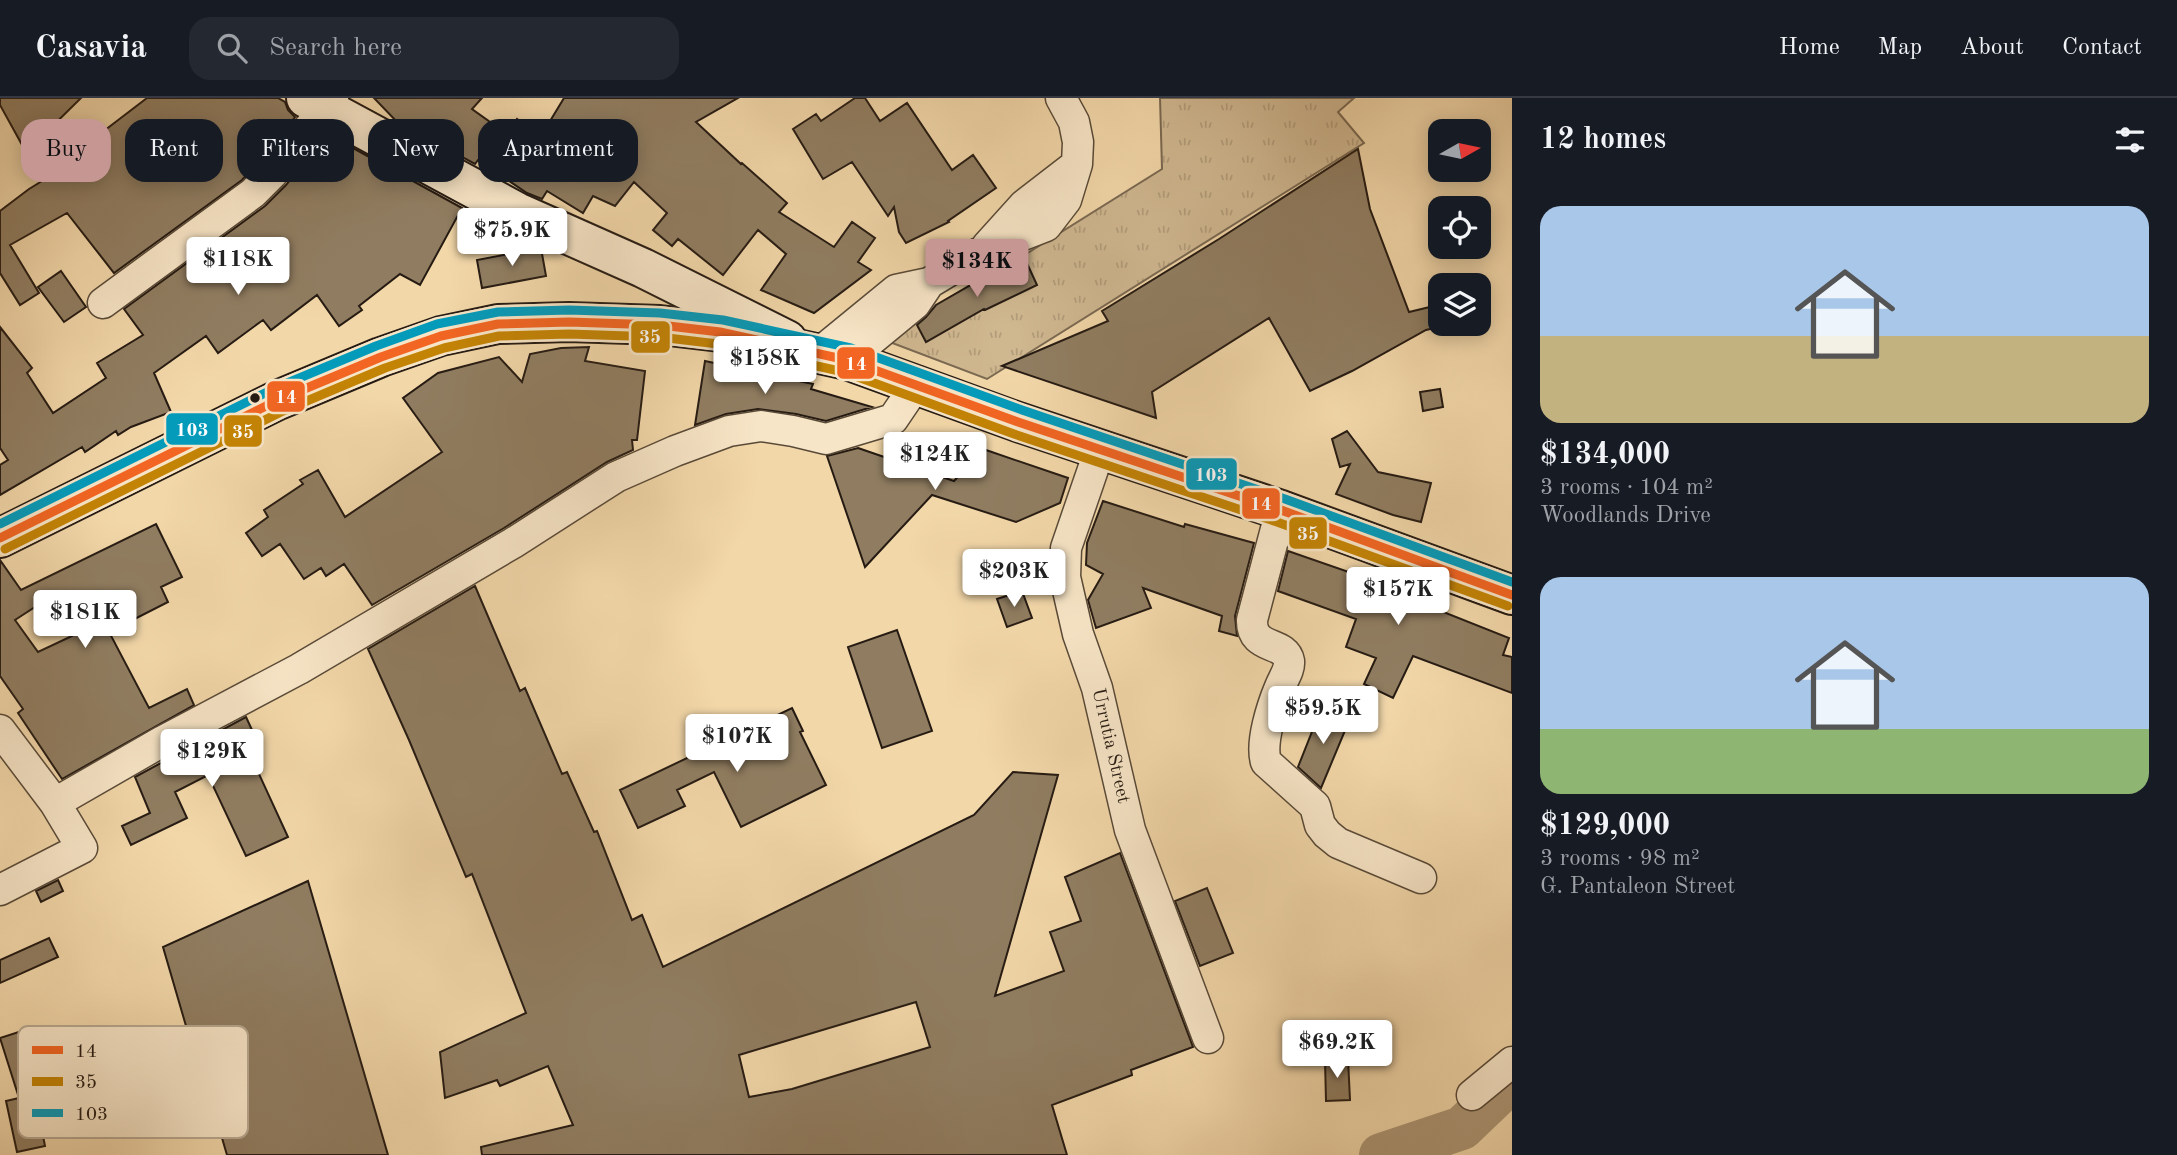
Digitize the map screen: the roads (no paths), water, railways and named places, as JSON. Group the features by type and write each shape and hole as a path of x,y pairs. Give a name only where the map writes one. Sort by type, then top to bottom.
{"highway":[{"path":"0,538 278,400 380,357 441,337 498,324 569,322 720,332 825,355 1281,510 1512,595"}],"main road":[{"path":"322,102 505,206 825,355"},
{"path":"643,268 655,292 660,326"}],"street":[{"path":"825,355 915,304 929,283 984,250 1024,205 1077,164 1078,142 1074,122 1061,98"},
{"path":"103,303 253,194 272,174 322,102"},
{"path":"55,803 161,742 299,669 513,543 616,477 729,431 761,426 793,431 821,440 893,419 916,385"},
{"name":"Urrutia Street","path":"1100,449 1066,548 1065,577 1079,634 1097,688 1130,830 1208,1038"},
{"path":"1281,510 1252,620 1252,630 1258,639 1285,652 1289,660 1265,739 1263,752 1266,762 1315,806 1320,825 1338,843 1420,878"},
{"path":"0,730 55,803 82,848 0,890"},
{"path":"1472,1095 1512,1062"}],"waterway":[{"path":"1381,1155 1462,1128 1512,1080"}]}
